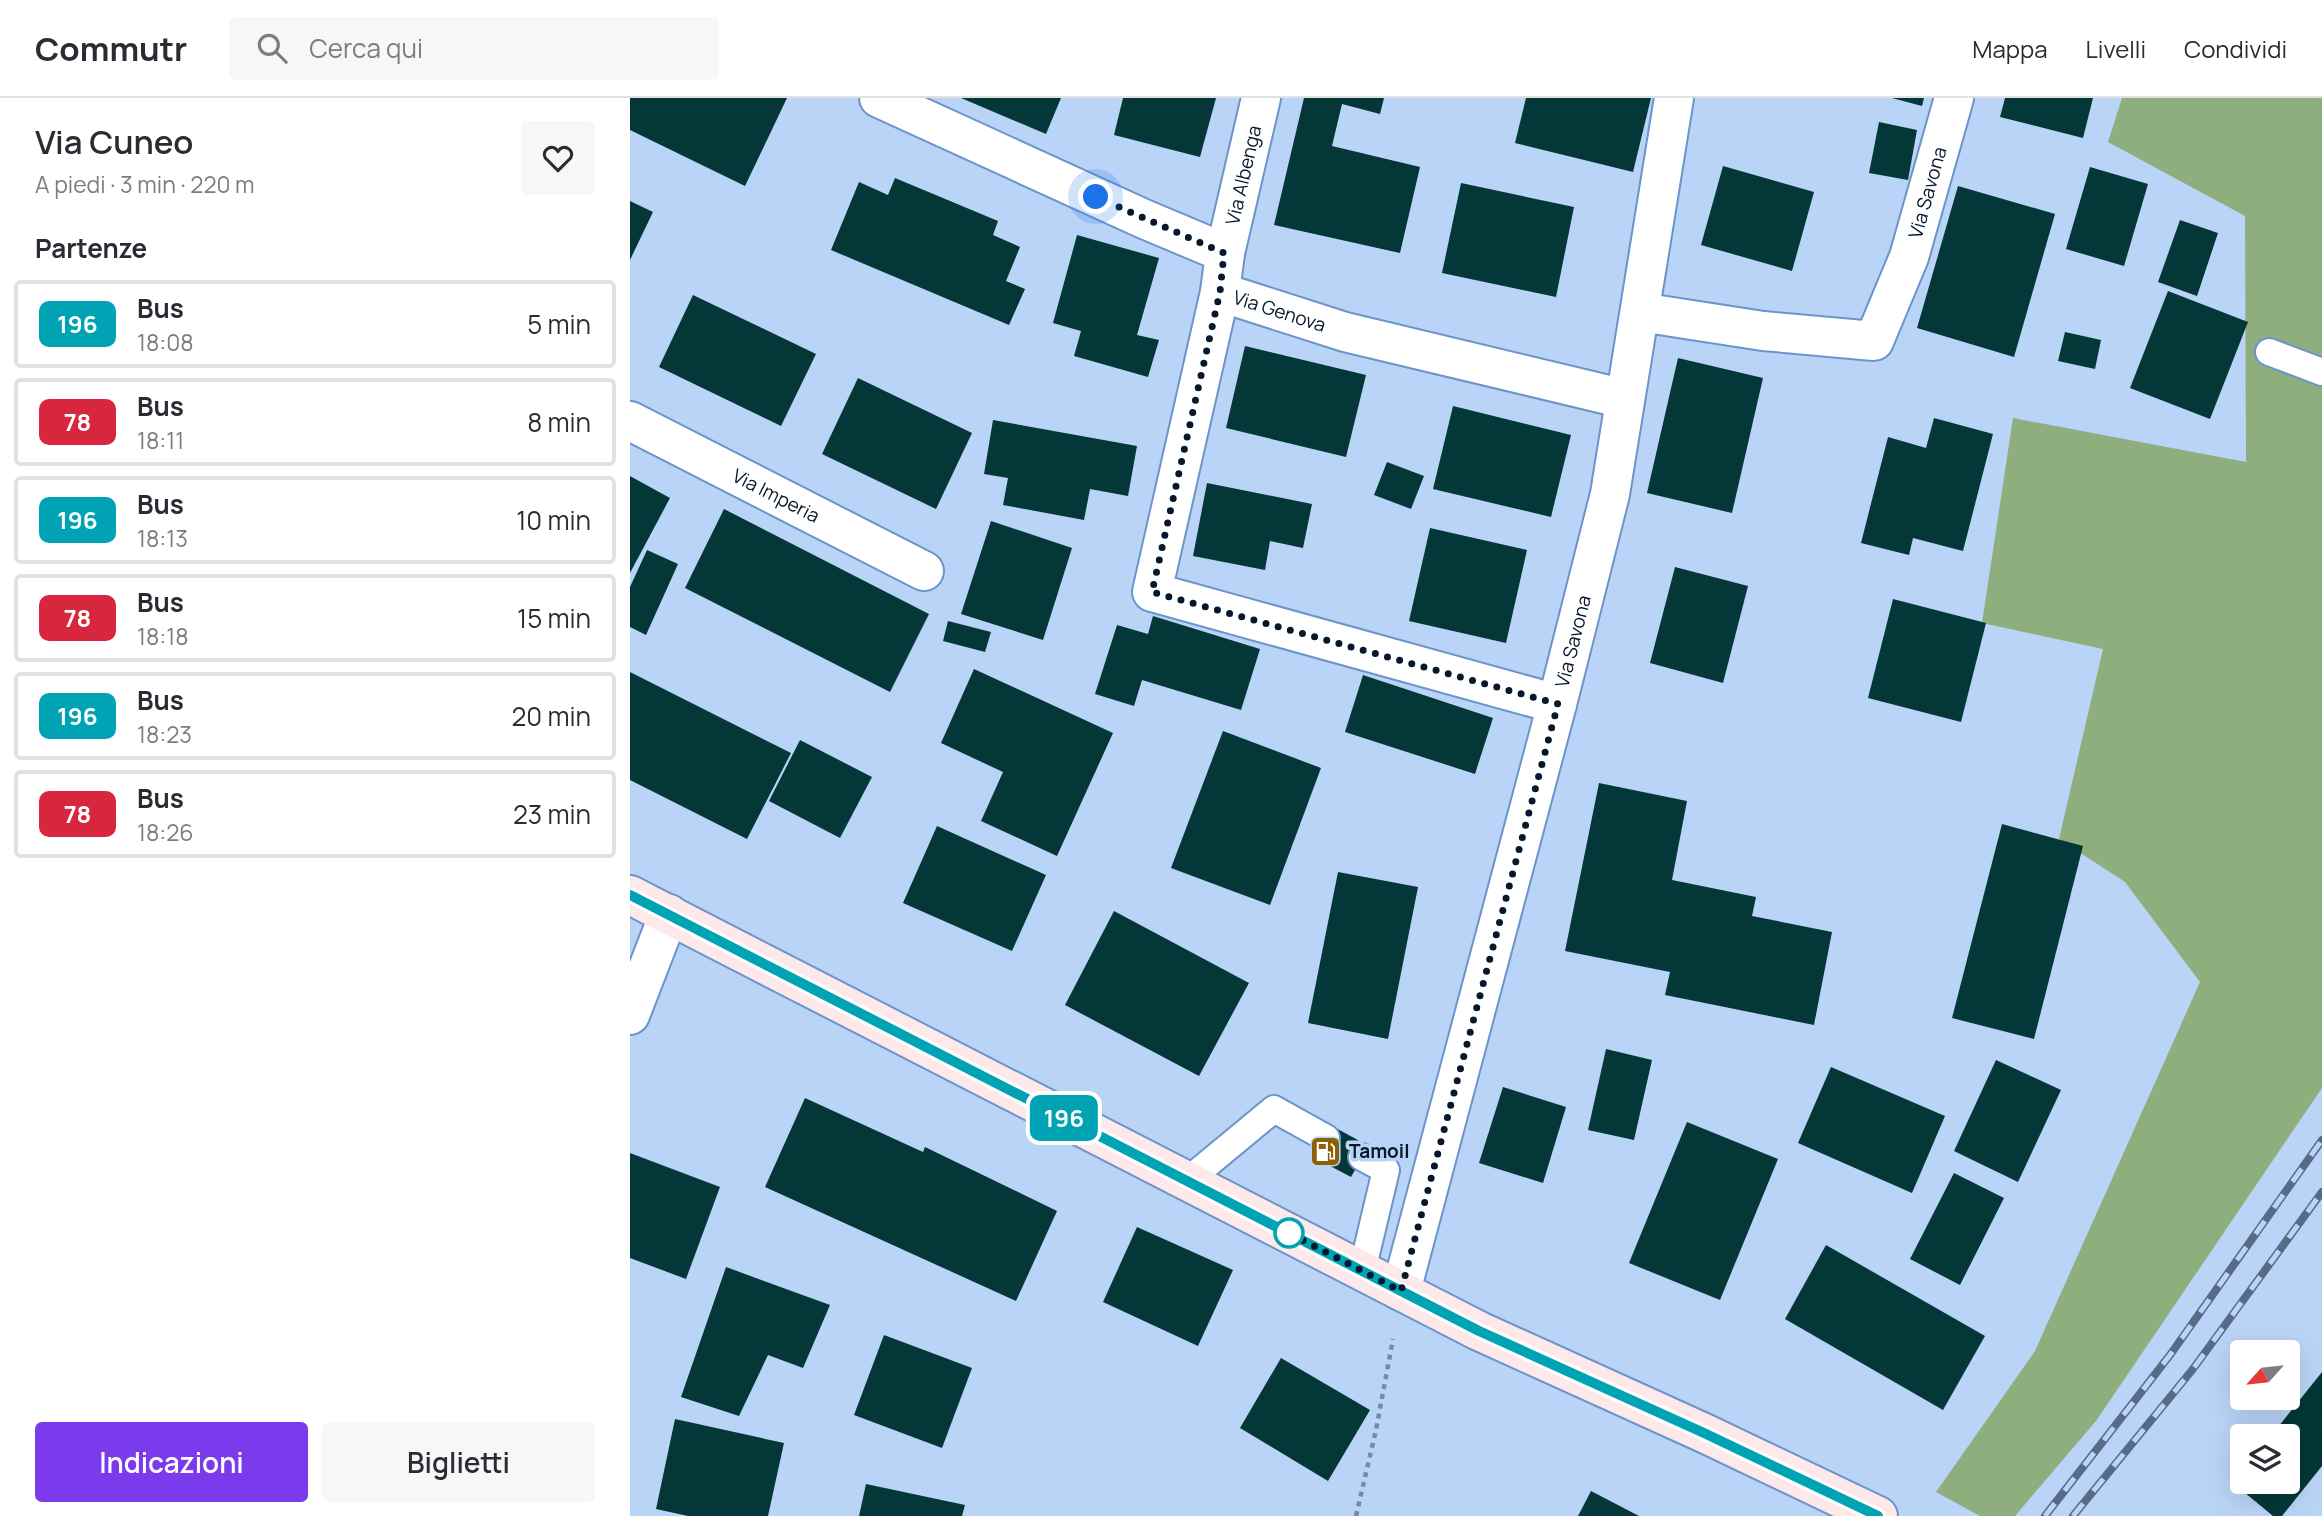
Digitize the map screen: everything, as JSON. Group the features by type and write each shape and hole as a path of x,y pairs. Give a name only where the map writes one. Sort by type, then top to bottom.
{"main road":[{"path":"630,895 1479,1331 1704,1433 1878,1516"}],"street":[{"path":"879,98 1224,253"},
{"name":"Via Albenga","path":"1224,253 1261,98"},
{"name":"Via Savona","path":"1401,1291 1558,704 1610,494 1674,98"},
{"name":"Via Savona","path":"1640,312 1763,331 1874,341 1909,257 1954,98"},
{"name":"Via Genova","path":"1224,253 1220,292 1345,332 1625,399"},
{"path":"1220,292 1152,592 1558,704"},
{"name":"Via Imperia","path":"630,421 924,571"},
{"path":"630,1015 669,914"}],"lane":[{"path":"2269,352 2322,372"},
{"path":"1187,1181 1274,1109 1326,1138"},
{"path":"1362,1157 1386,1170 1362,1271"}],"path":[{"path":"1356,1516 1376,1430 1401,1291"}],"green space":[{"path":"2122,98 2322,98 2322,1088 2096,1421 2015,1516 1980,1516 1936,1492 2035,1351 2200,982 2125,882 2059,839 2103,649 1982,623 2013,418 2246,462 2245,216 2108,142"}],"building":[{"path":"630,98 787,98 745,186 630,130"},
{"path":"961,98 1061,98 1046,134"},
{"path":"1123,98 1216,98 1200,157 1114,135"},
{"path":"1304,98 1384,98 1380,114 1342,104 1332,146 1420,167 1400,253 1274,225"},
{"path":"1526,98 1651,98 1633,172 1515,143"},
{"path":"1892,98 1924,98 1922,106"},
{"path":"2005,98 2093,98 2083,138 2000,117"},
{"path":"1879,122 1917,130 1908,180 1869,173"},
{"path":"1723,166 1814,192 1792,271 1701,245"},
{"path":"2090,167 2148,184 2124,266 2066,249"},
{"path":"895,178 998,221 993,235 1020,247 1006,281 1025,289 1009,325 831,250 859,182 888,195"},
{"path":"1461,183 1574,207 1556,297 1442,273"},
{"path":"1958,186 2055,214 2014,357 1917,328"},
{"path":"630,201 653,212 630,260"},
{"path":"2180,220 2218,233 2197,296 2158,282"},
{"path":"1077,235 1159,258 1137,335 1159,340 1148,377 1074,356 1081,331 1053,323"},
{"path":"2168,291 2248,322 2210,419 2130,388"},
{"path":"693,295 816,354 781,426 659,367"},
{"path":"2065,332 2101,340 2095,369 2058,361"},
{"path":"1245,346 1366,375 1346,457 1226,428"},
{"path":"1678,358 1763,378 1732,513 1647,493"},
{"path":"858,378 972,433 936,509 822,454"},
{"path":"1453,406 1571,435 1551,517 1433,489"},
{"path":"1934,418 1993,434 1963,551 1913,538 1909,555 1861,543 1888,437 1926,448"},
{"path":"993,420 1137,446 1128,496 1090,489 1084,520 1003,505 1008,478 984,474"},
{"path":"1387,462 1424,476 1411,509 1374,495"},
{"path":"630,476 670,498 630,573"},
{"path":"1207,483 1312,504 1303,548 1270,541 1265,570 1193,556"},
{"path":"724,509 929,614 890,692 685,588"},
{"path":"991,521 1072,548 1043,640 961,614"},
{"path":"1430,528 1527,550 1506,643 1409,621"},
{"path":"647,550 678,564 646,635 630,627 630,587"},
{"path":"1675,567 1748,586 1723,683 1650,663"},
{"path":"1893,599 1986,623 1961,722 1868,698"},
{"path":"1153,616 1260,649 1241,710 1142,680 1134,706 1095,694 1117,625 1148,634"},
{"path":"948,621 991,632 985,652 943,641"},
{"path":"974,669 1113,733 1057,856 981,821 1003,772 941,743"},
{"path":"630,672 791,753 747,839 630,780"},
{"path":"1363,675 1493,718 1475,774 1345,732"},
{"path":"1223,731 1321,768 1270,905 1171,868"},
{"path":"800,740 872,777 840,838 769,801"},
{"path":"1599,783 1687,801 1672,880 1756,897 1752,916 1832,932 1814,1025 1665,995 1670,972 1565,951"},
{"path":"2002,824 2083,846 2034,1039 1952,1018"},
{"path":"937,826 1046,875 1012,951 903,903"},
{"path":"1338,872 1418,887 1388,1039 1308,1023"},
{"path":"1114,911 1249,983 1199,1076 1065,1005"},
{"path":"1606,1049 1652,1060 1634,1140 1588,1130"},
{"path":"1996,1060 2061,1090 2018,1182 1954,1151"},
{"path":"1831,1067 1945,1116 1912,1193 1798,1143"},
{"path":"1503,1087 1566,1107 1543,1183 1479,1163"},
{"path":"805,1098 923,1152 925,1147 1057,1211 1016,1301 765,1187"},
{"path":"1687,1122 1778,1159 1720,1300 1629,1263"},
{"path":"1332,1126 1369,1146 1351,1177 1315,1158"},
{"path":"630,1153 720,1187 686,1279 630,1258"},
{"path":"1954,1173 2004,1198 1960,1285 1910,1259"},
{"path":"1137,1227 1233,1270 1198,1346 1103,1302"},
{"path":"1826,1245 1985,1336 1943,1410 1785,1319"},
{"path":"726,1267 830,1305 803,1368 768,1355 739,1416 681,1397"},
{"path":"884,1335 972,1368 942,1448 854,1415"},
{"path":"1281,1358 1370,1410 1328,1481 1240,1428"},
{"path":"2322,1372 2322,1466 2300,1494 2300,1424 2280,1424 2292,1410 2300,1410 2300,1400"},
{"path":"675,1419 784,1443 768,1516 688,1516 656,1509"},
{"path":"866,1484 965,1505 962,1516 859,1516"},
{"path":"1591,1491 1639,1516 1578,1516"},
{"path":"2246,1494 2300,1494 2282,1516 2273,1516"}],"railway":[{"path":"2045,1516 2170,1355 2322,1140"},
{"path":"2073,1516 2193,1369 2322,1192"}],"bus line":[{"name":"196","path":"630,895 1479,1331 1704,1433 1878,1516"}],"place":[{"name":"Tamoil","path":"1326,1151"}],"route":[{"path":"1096,197 1224,253 1220,292 1152,592 1558,704 1401,1291 1289,1233"}]}
